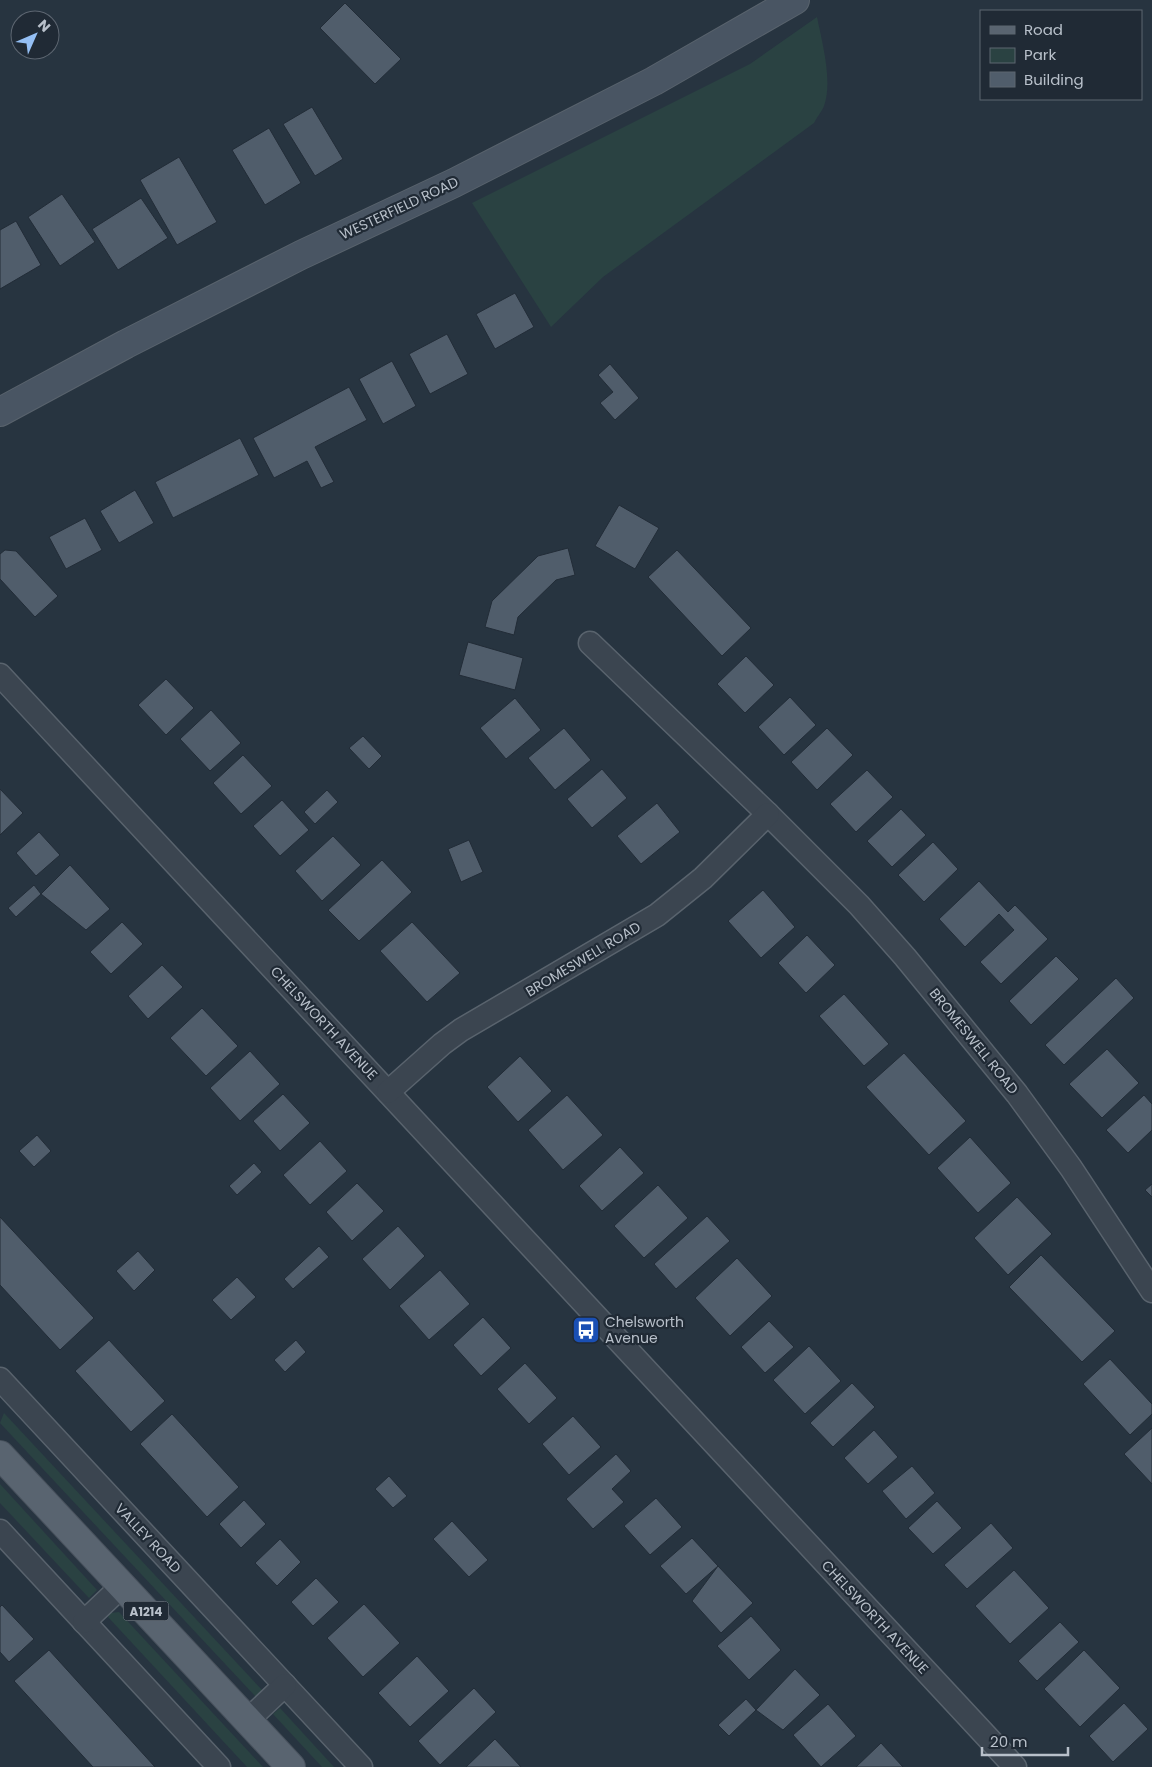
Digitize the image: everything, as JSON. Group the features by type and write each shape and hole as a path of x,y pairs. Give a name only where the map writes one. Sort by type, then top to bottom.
{"main road":[{"name":"WESTERFIELD ROAD","path":"0,412 126,344 301,255 454,183 654,81 795,0"},
{"name":"A1214","path":"0,1455 291,1767"}],"street":[{"name":"BROMESWELL ROAD","path":"590,643 768,814 859,905 905,957 982,1051 1071,1168 1152,1292"},
{"name":"CHELSWORTH AVENUE","path":"0,675 1015,1767"},
{"name":"BROMESWELL ROAD","path":"388,1092 442,1044 461,1030 656,915 703,878 768,814"},
{"name":"VALLEY ROAD","path":"4,1391 362,1767"},
{"path":"0,1532 219,1767"},
{"path":"84,1622 122,1586"},
{"path":"248,1720 284,1685"}],"green space":[{"path":"817,17 826,61 827,85 824,106 814,123 603,277 551,327 472,203 750,64"},
{"path":"4,1413 262,1690 256,1697 0,1423"},
{"path":"0,1484 97,1590 89,1598 0,1503"},
{"path":"119,1612 263,1767 247,1767 108,1617 110,1613"},
{"path":"280,1708 334,1767 322,1767 273,1714"}],"building":[{"path":"345,3 401,59 375,84 320,28"},
{"path":"312,107 343,159 315,176 283,124"},
{"path":"269,128 301,183 265,205 232,150"},
{"path":"179,157 217,222 177,245 140,180"},
{"path":"62,194 95,242 60,266 28,217"},
{"path":"141,198 168,238 118,270 92,229"},
{"path":"16,221 41,265 0,289 0,230"},
{"path":"515,293 534,327 495,349 476,314"},
{"path":"447,334 468,374 430,394 409,354"},
{"path":"392,361 416,406 383,424 359,379"},
{"path":"610,364 639,398 615,420 600,403 613,392 598,375"},
{"path":"349,387 367,420 315,447 334,482 321,488 307,461 274,478 253,438"},
{"path":"240,438 259,475 173,518 155,482"},
{"path":"135,490 154,523 119,543 100,511"},
{"path":"619,505 659,528 635,569 595,546"},
{"path":"85,518 102,550 66,569 49,537"},
{"path":"568,548 575,575 556,580 518,617 514,635 485,627 492,601 538,556"},
{"path":"5,550 16,551 58,596 35,617 0,579 0,554"},
{"path":"677,550 751,628 722,656 648,577"},
{"path":"468,642 523,658 515,690 459,675"},
{"path":"746,656 774,685 745,713 717,684"},
{"path":"166,679 194,708 166,735 138,705"},
{"path":"790,697 816,725 784,755 758,727"},
{"path":"515,698 541,730 506,759 480,728"},
{"path":"211,710 241,743 210,771 180,739"},
{"path":"564,728 591,760 555,790 528,758"},
{"path":"827,728 853,755 817,790 791,762"},
{"path":"363,736 382,756 369,769 349,748"},
{"path":"243,755 272,786 241,814 213,783"},
{"path":"602,769 627,798 592,828 567,799"},
{"path":"867,770 893,797 856,832 830,804"},
{"path":"0,789 23,813 0,835"},
{"path":"327,790 338,802 315,824 304,812"},
{"path":"282,800 309,830 280,856 253,826"},
{"path":"657,803 680,832 641,864 617,836"},
{"path":"901,809 926,835 892,867 867,841"},
{"path":"39,832 60,855 36,876 16,853"},
{"path":"333,836 361,865 322,901 295,871"},
{"path":"469,840 483,872 461,882 448,849"},
{"path":"933,842 958,869 924,902 898,875"},
{"path":"382,860 412,892 359,941 328,910"},
{"path":"70,865 110,909 86,930 41,894"},
{"path":"979,881 1008,912 1015,905 1048,939 1001,984 980,962 1014,930 999,914 965,947 939,919"},
{"path":"34,885 41,894 16,917 8,908"},
{"path":"763,890 795,927 761,958 728,921"},
{"path":"122,922 143,944 111,974 90,952"},
{"path":"412,922 460,973 427,1002 380,951"},
{"path":"807,935 835,965 806,993 778,963"},
{"path":"1056,956 1079,979 1031,1025 1009,1001"},
{"path":"162,965 183,987 148,1019 128,996"},
{"path":"1116,978 1134,998 1064,1065 1045,1045"},
{"path":"844,994 889,1044 864,1066 819,1016"},
{"path":"202,1008 238,1046 206,1076 170,1038"},
{"path":"1107,1049 1139,1083 1102,1118 1069,1084"},
{"path":"250,1051 280,1084 240,1121 210,1088"},
{"path":"904,1053 966,1121 929,1155 866,1087"},
{"path":"520,1056 552,1091 518,1122 487,1087"},
{"path":"283,1094 310,1123 280,1151 253,1121"},
{"path":"567,1095 603,1135 563,1170 528,1130"},
{"path":"1144,1095 1152,1104 1152,1130 1128,1153 1106,1130"},
{"path":"37,1135 51,1151 34,1167 19,1151"},
{"path":"970,1137 1011,1183 978,1213 937,1168"},
{"path":"320,1141 347,1171 310,1205 283,1175"},
{"path":"620,1147 644,1173 602,1211 579,1186"},
{"path":"254,1163 262,1172 237,1195 229,1186"},
{"path":"357,1183 384,1211 352,1241 326,1212"},
{"path":"1152,1184 1152,1197 1145,1190"},
{"path":"658,1185 688,1218 644,1258 614,1226"},
{"path":"1017,1197 1052,1234 1008,1275 974,1238"},
{"path":"707,1216 730,1241 676,1289 654,1264"},
{"path":"0,1217 94,1318 60,1350 0,1285"},
{"path":"398,1226 425,1256 390,1290 362,1259"},
{"path":"319,1246 329,1257 293,1289 284,1279"},
{"path":"138,1251 155,1270 134,1291 116,1271"},
{"path":"1041,1255 1115,1331 1082,1362 1009,1287"},
{"path":"737,1258 772,1296 730,1336 695,1298"},
{"path":"440,1270 470,1304 429,1340 399,1306"},
{"path":"237,1277 256,1297 231,1320 212,1300"},
{"path":"483,1317 511,1348 481,1376 453,1345"},
{"path":"769,1321 794,1347 765,1373 741,1347"},
{"path":"109,1340 165,1401 131,1432 75,1371"},
{"path":"296,1340 306,1352 285,1372 274,1360"},
{"path":"809,1346 841,1381 805,1414 773,1380"},
{"path":"1110,1359 1152,1404 1152,1414 1130,1435 1083,1384"},
{"path":"525,1363 557,1398 529,1424 497,1389"},
{"path":"852,1383 875,1407 833,1447 810,1423"},
{"path":"172,1414 239,1487 207,1517 140,1444"},
{"path":"573,1416 601,1447 569,1475 542,1444"},
{"path":"1152,1428 1152,1484 1124,1454"},
{"path":"874,1430 898,1457 868,1484 844,1458"},
{"path":"616,1454 631,1471 612,1489 624,1502 593,1529 566,1499"},
{"path":"912,1466 935,1493 906,1519 882,1491"},
{"path":"389,1476 407,1496 393,1508 375,1489"},
{"path":"656,1498 682,1527 650,1555 624,1526"},
{"path":"244,1500 266,1524 241,1548 219,1524"},
{"path":"937,1501 962,1528 933,1554 908,1528"},
{"path":"452,1521 488,1560 469,1577 433,1539"},
{"path":"991,1523 1013,1548 967,1589 944,1565"},
{"path":"692,1538 718,1566 686,1594 660,1566"},
{"path":"280,1539 301,1562 277,1586 255,1563"},
{"path":"718,1566 753,1603 721,1633 692,1601"},
{"path":"1014,1570 1049,1608 1010,1644 975,1606"},
{"path":"316,1578 339,1602 313,1626 291,1602"},
{"path":"364,1604 400,1643 363,1677 327,1638"},
{"path":"2,1605 34,1639 9,1662 0,1652 0,1607"},
{"path":"751,1616 781,1650 749,1680 717,1646"},
{"path":"1060,1622 1079,1642 1037,1681 1018,1661"},
{"path":"49,1650 155,1767 93,1767 14,1681"},
{"path":"1084,1650 1120,1688 1080,1727 1044,1689"},
{"path":"417,1656 449,1691 410,1727 378,1693"},
{"path":"795,1669 820,1695 783,1730 756,1710"},
{"path":"474,1688 496,1712 440,1765 418,1741"},
{"path":"746,1699 756,1710 729,1736 718,1725"},
{"path":"1124,1703 1148,1729 1113,1762 1089,1736"},
{"path":"828,1704 856,1736 821,1767 793,1735"},
{"path":"495,1739 521,1767 466,1767"},
{"path":"881,1743 903,1767 856,1767"}],"place":[{"name":"Chelsworth Avenue","path":"586,1330"}]}
